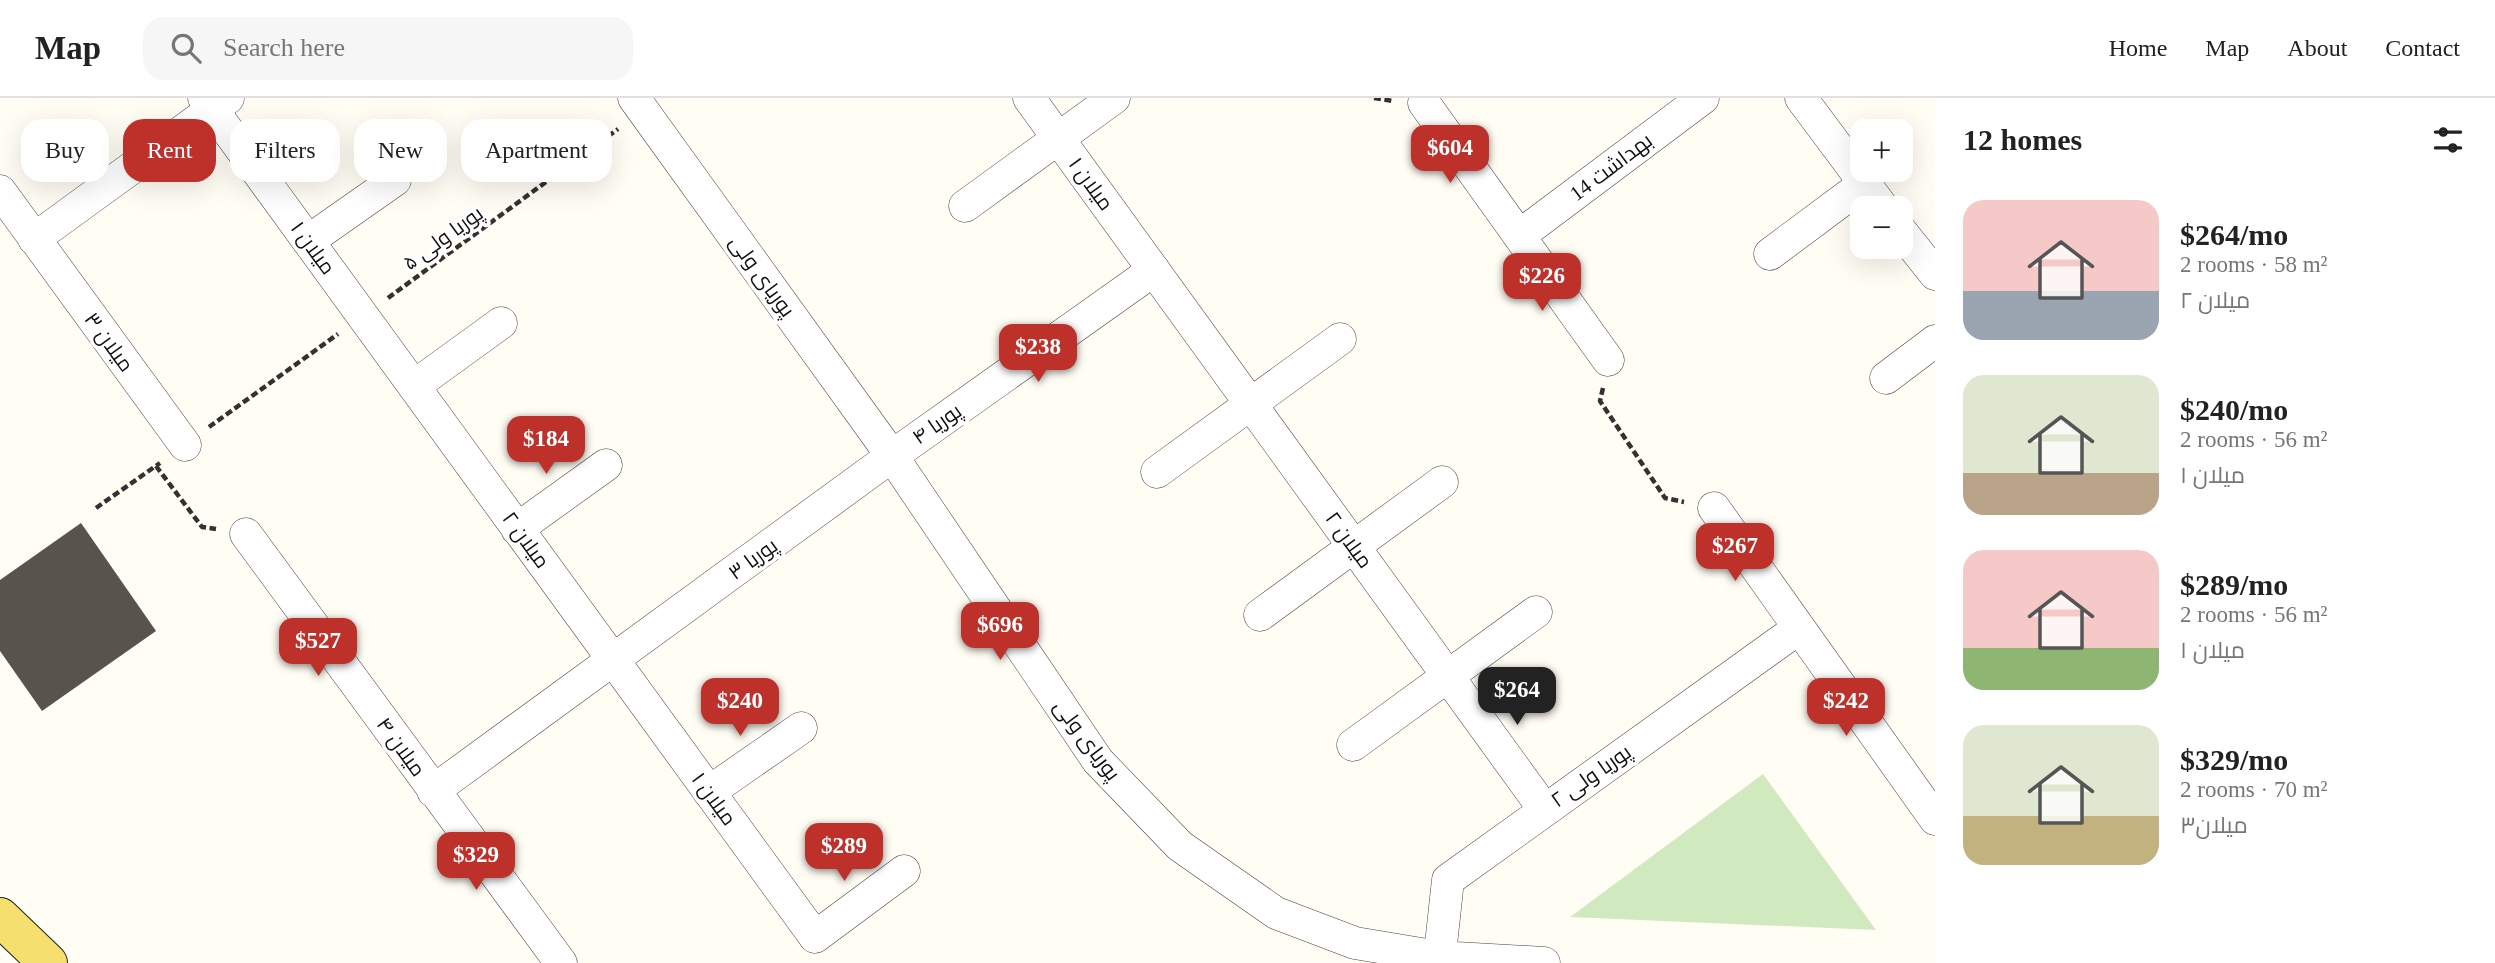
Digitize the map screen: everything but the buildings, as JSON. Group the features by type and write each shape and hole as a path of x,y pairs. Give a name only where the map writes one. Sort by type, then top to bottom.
{"main road":[{"path":"0,917 48,963"}],"street":[{"name":"میلان ۱","path":"1029,98 1154,270"},
{"path":"965,206 1114,98"},
{"name":"بهداشت 14","path":"1519,236 1703,98"},
{"path":"1801,98 1874,196"},
{"name":"میلان ۱","path":"215,102 308,242 414,386"},
{"path":"0,191 34,239 215,102"},
{"path":"1424,103 1608,359"},
{"name":"پوریای ولی","path":"639,104 892,456 1098,761 1180,846 1276,913 1355,943 1439,960 1544,963"},
{"path":"308,242 392,182"},
{"path":"1770,254 1850,209"},
{"name":"میلان ۳","path":"34,239 184,445"},
{"path":"1913,246 1935,274"},
{"name":"پوریا ۴","path":"892,456 1154,270"},
{"name":"میلان ۲","path":"1154,270 1544,809"},
{"path":"414,386 501,323"},
{"path":"1157,472 1340,339"},
{"path":"1886,378 1935,341"},
{"name":"میلان ۲","path":"414,386 613,660"},
{"name":"پوریا ۳","path":"433,790 892,456"},
{"path":"517,529 606,466"},
{"path":"1260,615 1443,482"},
{"path":"1714,508 1935,819"},
{"name":"میلان ۴","path":"246,534 561,963"},
{"path":"1353,745 1536,612"},
{"name":"پوریا ولی ۲","path":"1439,960 1448,880 1799,628"},
{"name":"میلان ۱","path":"613,660 815,937 904,871"},
{"path":"709,792 801,728"}],"path":[{"name":"پوریا ولی ۵","path":"96,508 363,317 639,104"},
{"path":"1608,359 1600,401 1665,498 1714,508"},
{"path":"156,466 202,527 246,534"}],"green space":[{"path":"1763,774 1876,930 1570,917"}]}
